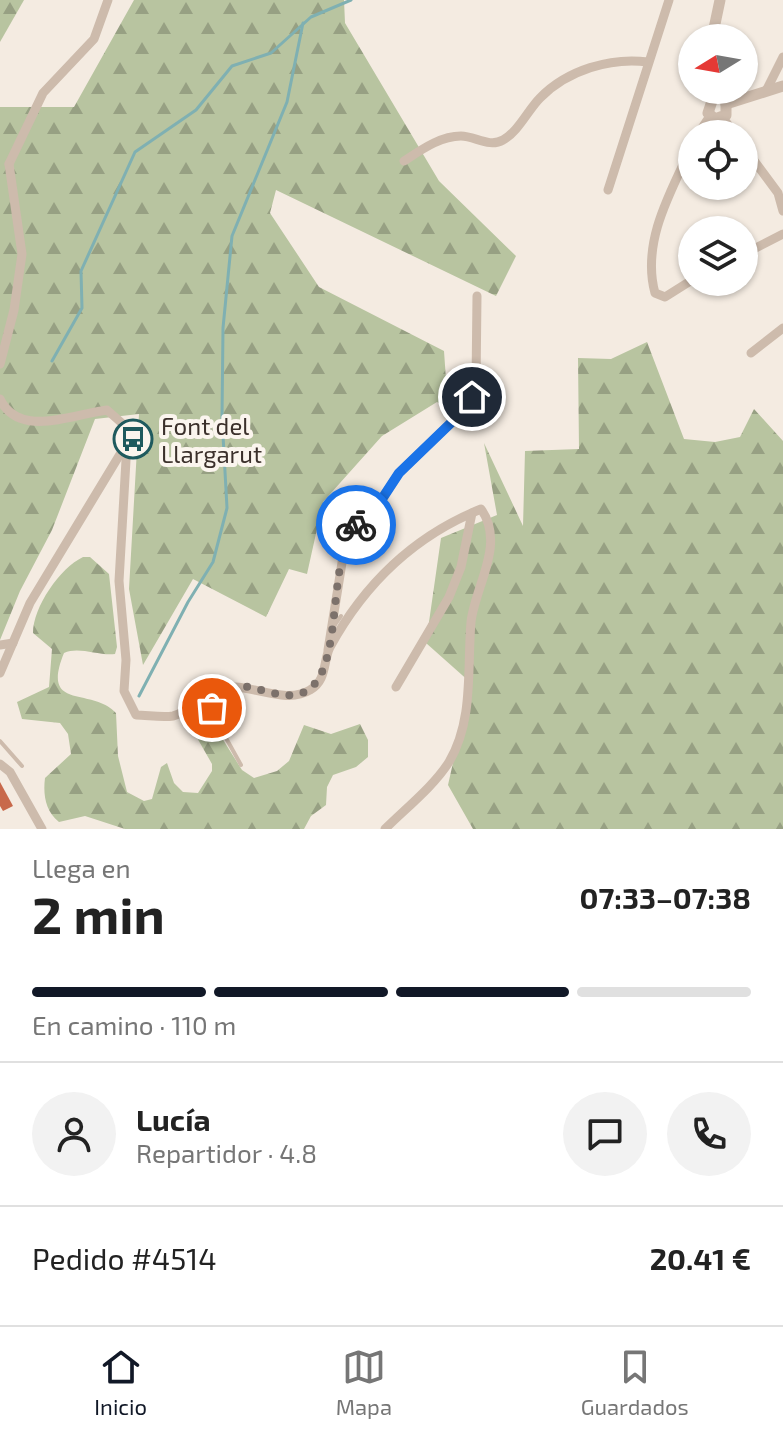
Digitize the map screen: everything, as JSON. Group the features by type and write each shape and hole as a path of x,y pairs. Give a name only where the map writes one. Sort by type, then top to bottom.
{"street":[{"path":"0,364 14,310 22,254 4,166 43,93 94,39 108,0"},
{"path":"608,190 669,0"},
{"path":"715,24 720,0"},
{"path":"767,89 783,57"},
{"path":"404,161 450,137 463,136 489,143 501,141 550,89 602,62 625,59 648,62"},
{"path":"758,92 783,86"},
{"path":"707,120 709,104"},
{"path":"710,116 723,118 727,112 726,104"},
{"path":"758,164 780,192 783,211"},
{"path":"678,176 659,216 651,278 655,293 665,297 678,289"},
{"path":"758,247 783,234"},
{"path":"0,399 5,410 30,422 107,410 124,425 127,443 119,581 126,660 124,691 136,715 173,716 206,693 238,686 292,695 310,691 320,680 328,651 345,544 353,528 380,502 399,473 455,419 472,397 476,384 477,296"},
{"path":"751,353 783,328"},
{"path":"0,673 30,603 127,443"},
{"path":"328,651 392,563 427,536 476,511"},
{"path":"396,687 449,597 461,567 476,511"},
{"path":"385,829 447,764 455,748 471,683 471,624 486,571 491,536 487,518 476,511"},
{"path":"0,645 13,643"},
{"path":"0,764 10,772 41,829"}],"lane":[{"path":"330,630 341,616"},
{"path":"238,686 211,711 241,765"},
{"path":"0,741 22,766"}],"green space":[{"path":"0,0 24,0 0,42"},
{"path":"134,0 344,0 345,23 439,181 516,256 496,296 276,190 270,213 319,287 444,351 448,408 437,402 382,436 323,502 307,574 289,569 266,617 193,579 143,665 129,589 139,414 95,419 52,530 20,591 0,640 0,107 74,107"},
{"path":"647,342 684,439 715,442 740,437 754,409 783,441 783,829 473,829 448,785 471,683 426,643 441,538 497,515 484,443 523,526 525,451 579,449 578,358 611,359"},
{"path":"83,557 90,557 109,574 117,647 115,654 76,650 64,653 58,671 59,683 64,691 106,705 116,713 118,756 127,792 144,801 152,799 161,767 167,763 174,783 183,792 198,793 212,771 212,764 192,729 196,707 205,711 242,770 254,778 277,771 289,761 304,725 331,734 360,724 368,740 368,757 356,767 333,775 327,787 326,805 311,816 304,829 125,829 85,816 59,822 54,818 46,802 45,778 71,754 68,734 60,723 22,719 17,702 49,687 52,649 33,633 34,623 49,589 65,570"}],"building":[{"path":"0,782 13,806 3,811 0,806"}],"waterway":[{"path":"52,361 82,308 81,271 135,152 196,110 232,66 271,53 311,17 351,0"},
{"path":"139,696 188,602 213,562 227,508 222,417 223,328 232,236 287,102 303,23"}],"way so far":[{"path":"212,708 238,686 292,695 310,691 320,680 327,664 331,614 345,544 356,525"}],"place":[{"name":"Font del Llargarut","path":"133,439"}],"route":[{"path":"356,525 380,502 399,473 455,419 472,397"}]}
